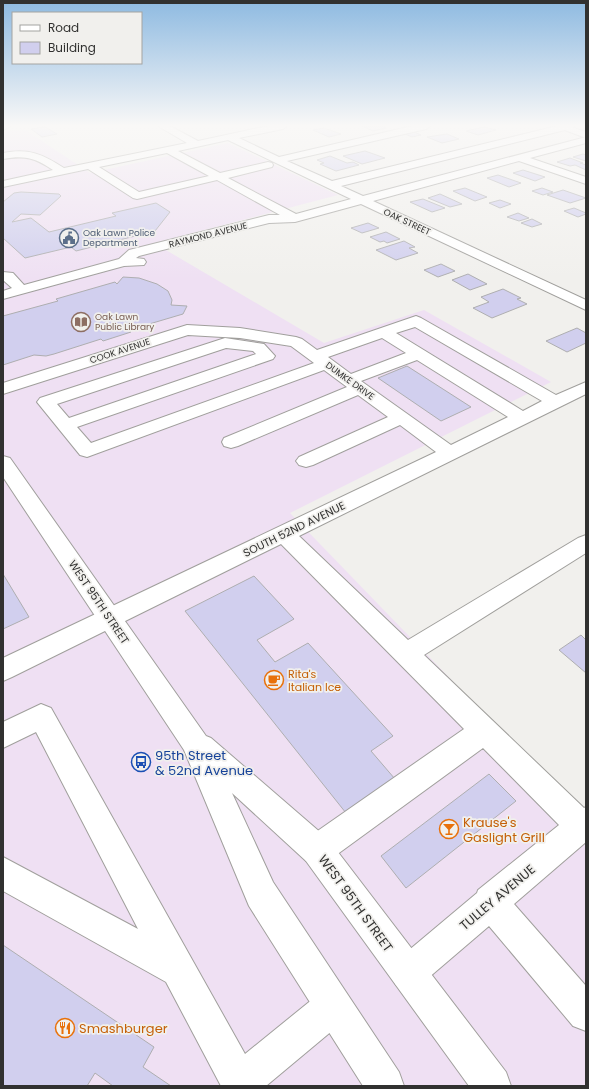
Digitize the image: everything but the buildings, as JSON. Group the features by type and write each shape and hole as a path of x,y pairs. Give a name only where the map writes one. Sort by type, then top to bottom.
{"street":[{"path":"3,184 39,177"},
{"path":"107,177 137,196 219,177 296,218"},
{"name":"OAK STREET","path":"309,177 330,185 586,306"},
{"path":"330,185 363,177"},
{"name":"RAYMOND AVENUE","path":"3,295 124,262 144,262 152,260 280,226 296,218 449,177"},
{"path":"572,177 586,182"},
{"path":"5,273 21,290"},
{"path":"66,425 267,356 258,347 225,343 46,402 87,451 192,413 321,360 383,332 416,321 556,402"},
{"name":"COOK AVENUE","path":"3,389 186,330 240,333"},
{"path":"383,332 522,418"},
{"name":"DUMKE DRIVE","path":"240,333 296,342 450,453"},
{"path":"123,350 166,391 192,413"},
{"path":"231,442 418,354"},
{"name":"SOUTH 52ND AVENUE","path":"3,670 586,387"},
{"path":"306,461 401,418"},
{"name":"WEST 95TH STREET","path":"3,462 196,743 261,894 384,1086"},
{"path":"284,534 484,731 583,824"},
{"path":"406,654 586,543"},
{"path":"3,736 41,716 241,1085 332,1007"},
{"path":"317,850 484,731"},
{"name":"WEST 95TH STREET","path":"196,743 317,850 492,1086"},
{"name":"TULLEY AVENUE","path":"408,973 583,824"},
{"path":"3,873 178,969"},
{"path":"490,902 586,1013"}],"shaded area":[{"path":"3,177 300,177 338,195 154,243 324,343 424,310 551,382 290,513 586,819 586,1086 3,1086"}],"place":[{"name":"Oak Lawn Police Department","path":"69,238"},
{"name":"Oak Lawn Public Library","path":"81,322"},
{"name":"Rita's Italian Ice","path":"274,680"},
{"name":"95th Street & 52nd Avenue","path":"141,762"},
{"name":"Krause's Gaslight Grill","path":"449,829"},
{"name":"Smashburger","path":"65,1028"}]}
